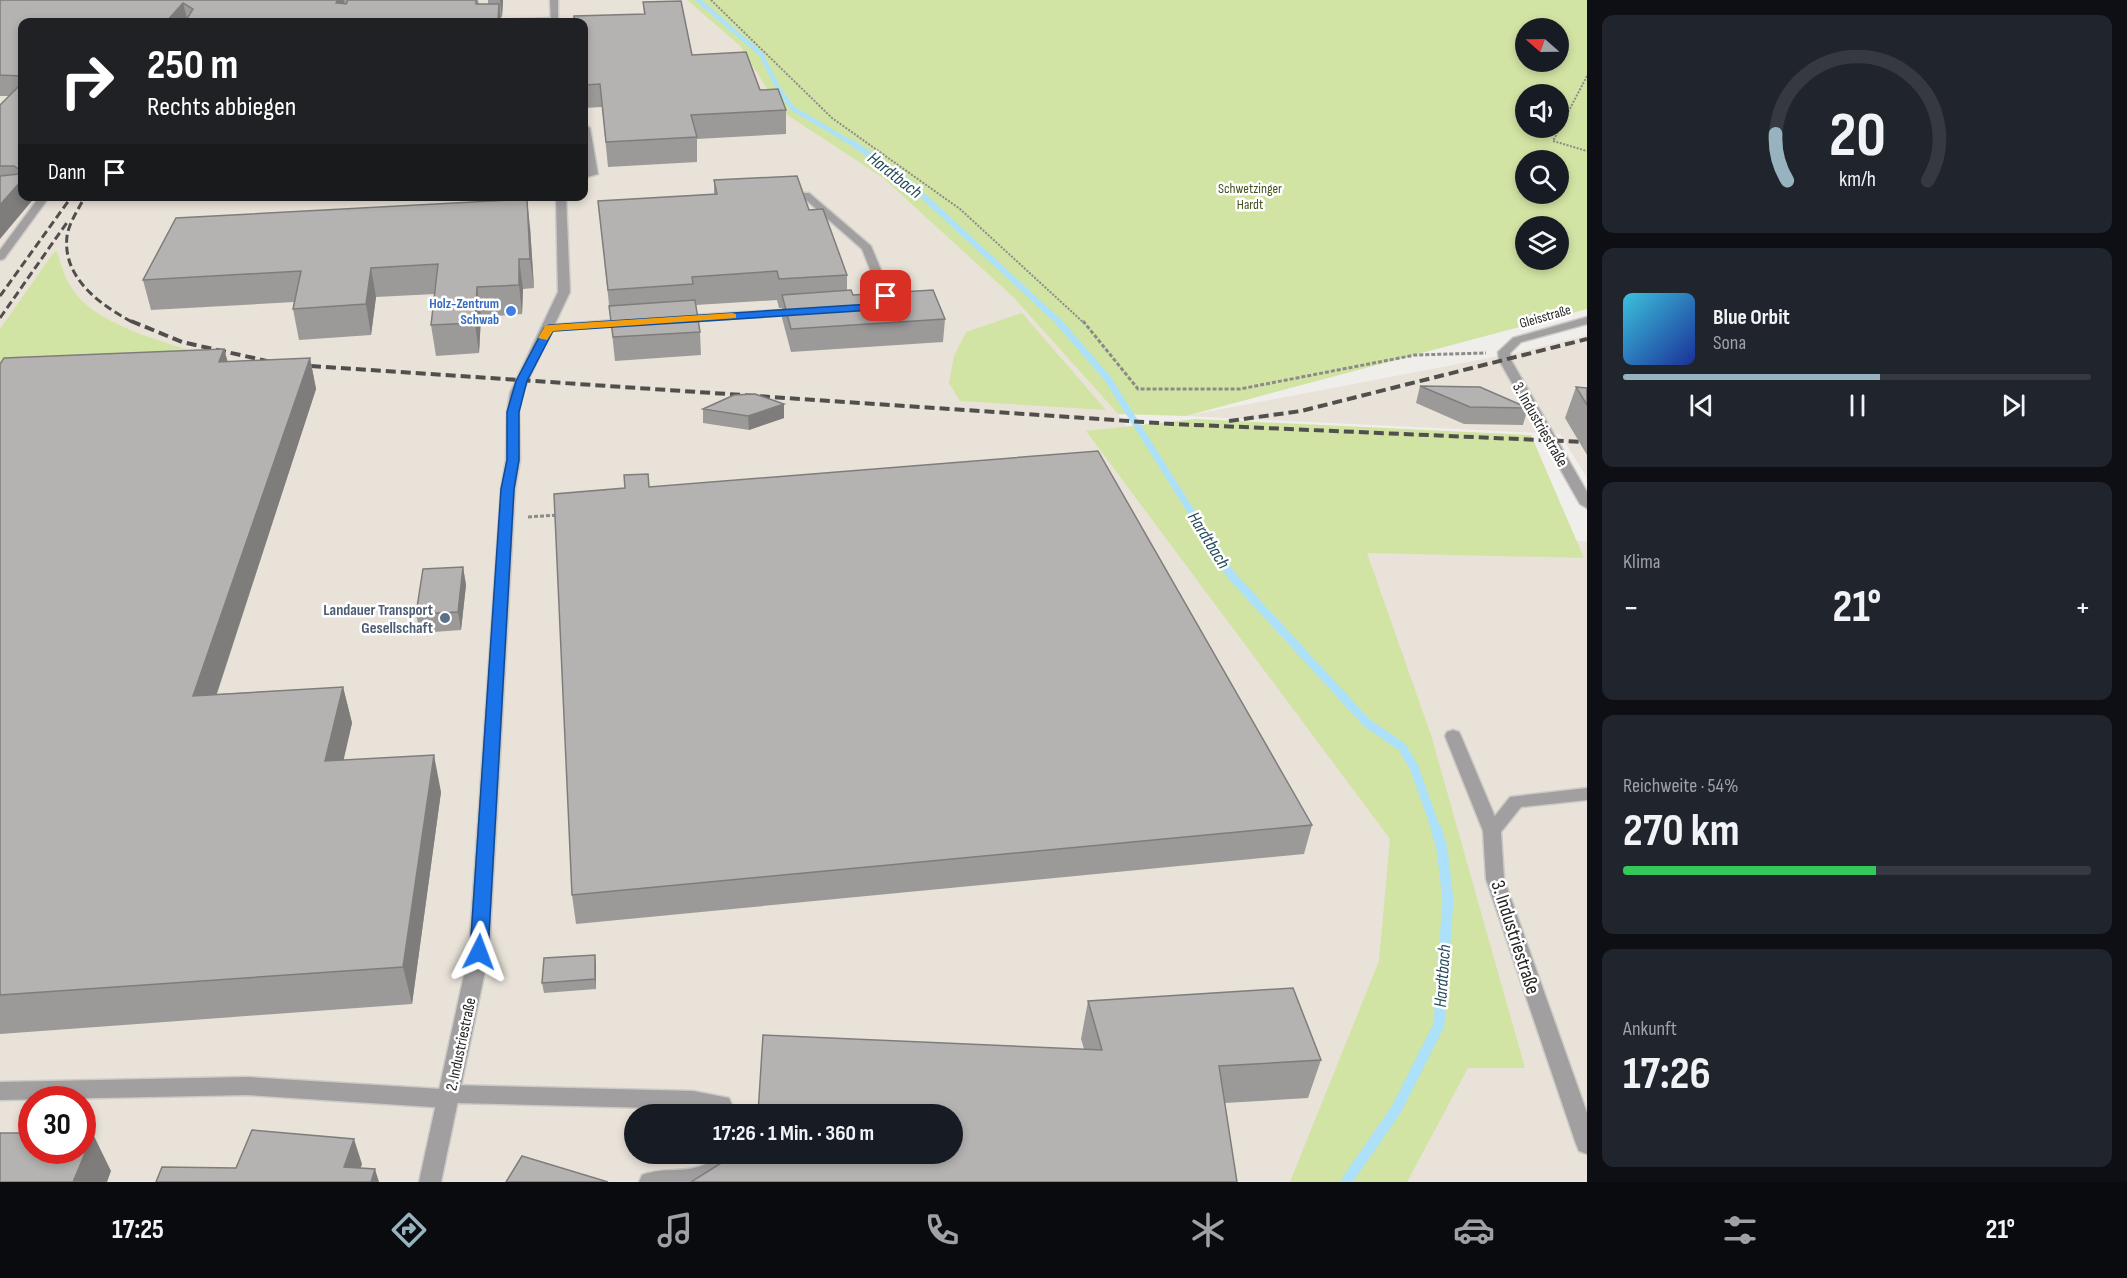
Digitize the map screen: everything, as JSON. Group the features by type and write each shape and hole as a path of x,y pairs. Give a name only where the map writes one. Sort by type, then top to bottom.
{"street":[{"path":"554,0 555,18"},
{"path":"588,141 593,174 588,175"},
{"path":"772,196 806,195 867,248 886,296 873,307 862,307"},
{"path":"0,257 41,201"},
{"name":"2. Industriestraße","path":"430,1182 479,952 506,518 513,460 513,412 516,393 549,328 564,292 561,201"},
{"path":"549,328 809,311"},
{"name":"Gleisstraße","path":"1508,347 1587,320"},
{"name":"3. Industriestraße","path":"1508,347 1504,360 1587,504"},
{"name":"3. Industriestraße","path":"1453,736 1492,831 1495,879 1587,1144"},
{"path":"1492,831 1516,801 1587,794"},
{"path":"0,1091 247,1086 448,1096 693,1100 715,1104"},
{"path":"650,1182 684,1181 707,1177 720,1167 720,1164"}],"path":[{"path":"711,0 832,118 960,209 1092,330 1138,389 1240,389 1414,355 1508,347"},
{"path":"1587,76 1553,141 1587,151"},
{"path":"506,518 570,515"}],"shaded area":[{"path":"0,0 687,0 740,46 781,111 883,178 1013,297 1118,414 1227,575 1350,541 1587,541 1587,1182 0,1182"},
{"path":"1587,335 1587,478 1560,434 1186,416 1515,353"}],"green space":[{"name":"Schwetzinger Hardt","path":"687,0 1587,0 1587,309 1186,416 1118,414 1013,297 883,178 781,111 740,46"},
{"path":"54,252 57,252 71,287 94,311 127,329 195,352 184,355 0,363 0,329"},
{"path":"1022,313 1106,410 960,401 949,383 954,356 966,332"},
{"path":"1195,419 1531,435 1584,558 1367,553 1431,735 1525,1068 1468,1068 1407,1182 1290,1182 1379,961 1390,839 1086,431"}],"building":[{"path":"0,0 338,0 336,3 346,4 348,0 476,0 476,4 499,4 498,18 187,18 193,9 183,3 170,18 18,18 18,76 0,75"},
{"path":"681,1 692,55 746,52 760,90 778,89 786,110 691,115 697,137 606,142 600,84 588,85 588,18 574,18 574,16 645,14 643,2"},
{"path":"18,87 18,169 14,166 0,166 0,105"},
{"path":"18,174 18,185 0,205 0,176"},
{"path":"797,176 809,210 823,209 847,275 779,279 777,271 692,277 693,284 608,290 598,201 717,194 714,180"},
{"path":"527,201 530,259 519,259 519,285 477,287 475,323 431,325 438,264 371,268 366,304 293,309 301,271 143,280 176,218"},
{"path":"851,290 853,295 933,290 945,319 791,329 782,295"},
{"path":"695,300 700,332 613,337 609,306"},
{"path":"224,349 219,362 310,358 193,696 343,687 325,761 434,755 403,967 0,995 0,364 4,358"},
{"path":"1420,386 1480,387 1528,408 1470,407"},
{"path":"1576,387 1587,388 1587,405"},
{"path":"755,394 784,404 748,416 703,409 734,395"},
{"path":"1098,451 1312,825 572,895 554,494 625,488 624,475 648,474 649,487"},
{"path":"463,567 458,612 416,614 423,569"},
{"path":"595,955 595,979 542,983 544,958"},
{"path":"1293,988 1321,1060 1219,1066 1237,1182 691,1182 720,1164 963,1164 963,1104 759,1104 763,1035 1102,1050 1088,1001"},
{"path":"252,1130 354,1139 344,1167 375,1169 371,1182 156,1182 162,1167 236,1168"},
{"path":"0,1133 18,1133 18,1164 80,1164 73,1182 0,1182"},
{"path":"522,1156 608,1182 506,1182"}],"waterway":[{"name":"Hardtbach","path":"698,0 761,54 778,88 792,108 853,144"},
{"name":"Hardtbach","path":"851,142 907,181 1059,322"},
{"name":"Hardtbach","path":"1059,322 1108,379 1214,548"},
{"name":"Hardtbach","path":"1213,546 1231,575 1367,723 1402,747 1414,767 1436,829"},
{"name":"Hardtbach","path":"1346,1182 1396,1110 1439,1025 1448,900 1442,849 1436,828"}],"railway":[{"path":"0,296 68,201"},
{"path":"82,202 67,236 67,251 71,265 78,278 97,299 134,323"},
{"path":"0,318 68,221"},
{"path":"131,321 182,342 276,363"},
{"path":"1229,421 1301,411 1587,339"},
{"path":"296,365 1173,424 1587,442"}],"slow traffic":[{"path":"544,338 549,328 732,316"}],"place":[{"name":"Holz-Zentrum Schwab","path":"511,311"},
{"name":"Landauer Transport Gesellschaft","path":"445,618"}],"route":[{"path":"479,952 508,489 513,460 513,412 516,393 521,381 549,328 873,307 886,296"}]}
